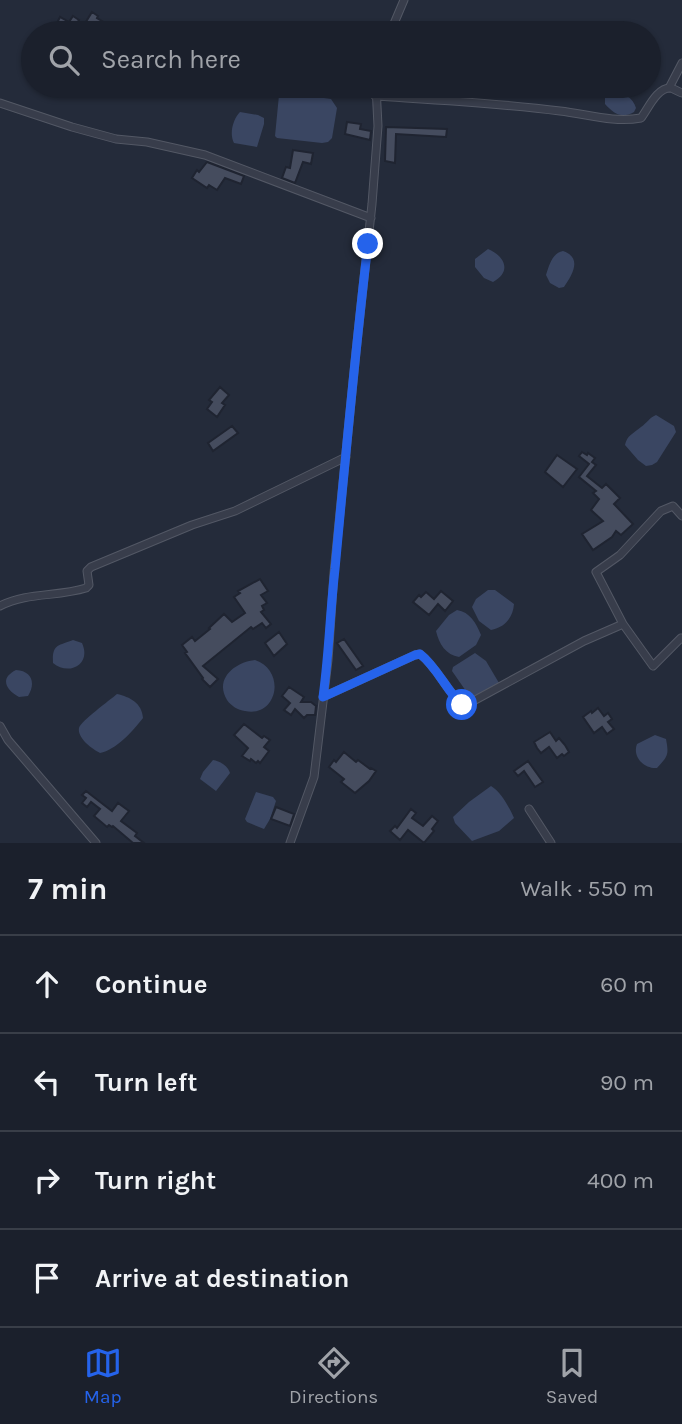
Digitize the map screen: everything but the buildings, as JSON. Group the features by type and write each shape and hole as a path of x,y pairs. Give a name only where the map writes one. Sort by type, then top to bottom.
{"street":[{"path":"395,21 404,0"},
{"path":"669,88 682,63"},
{"path":"661,92 669,88 682,93"},
{"path":"290,843 314,777 328,660 345,457 371,218 378,126 375,98"},
{"path":"400,98 562,111 601,119 633,119 641,118 655,98"},
{"path":"0,103 117,139 147,142 205,155 371,218"},
{"path":"0,606 23,597 61,594 86,588 89,585 87,570 91,567 192,525 235,511 345,457"},
{"path":"682,516 673,506 662,511 620,555 596,572 623,624 653,666 682,639"},
{"path":"323,697 420,654 429,662 453,696 462,705 466,705 584,641 623,624"},
{"path":"0,726 8,740 96,843"},
{"path":"529,808 551,843"}],"water":[{"path":"279,98 331,99 337,108 332,138 328,142 275,136"},
{"path":"605,98 630,98 636,108 630,114 622,115 615,113 605,104"},
{"path":"240,112 264,118 257,147 234,143 232,127"},
{"path":"488,249 499,256 504,264 503,274 493,282 484,278 475,267 475,259"},
{"path":"563,251 573,258 574,267 564,287 559,288 550,283 546,275 554,257"},
{"path":"656,415 674,426 676,432 657,462 646,466 625,445 631,435"},
{"path":"488,590 495,590 514,604 507,622 491,630 479,621 472,607 476,599"},
{"path":"457,610 472,619 481,635 476,645 459,657 444,648 436,631 449,615"},
{"path":"73,640 82,643 84,657 81,662 71,668 59,667 53,663 55,649"},
{"path":"475,653 486,661 499,683 474,698 468,694 452,671 453,667"},
{"path":"255,660 271,674 274,692 265,708 256,711 242,710 229,702 223,685 234,668"},
{"path":"16,670 31,678 32,687 28,696 19,697 10,691 6,683 8,676"},
{"path":"117,694 134,702 140,708 143,718 118,744 100,753 83,739 79,728"},
{"path":"655,735 666,739 667,755 657,768 652,768 640,761 636,749 637,744"},
{"path":"213,760 223,764 230,773 216,791 200,779"},
{"path":"491,786 501,796 514,818 499,831 472,841 455,823 453,817"},
{"path":"256,792 273,797 276,801 264,829 245,819"}],"route":[{"path":"368,244 323,697 420,654 462,705"}]}
